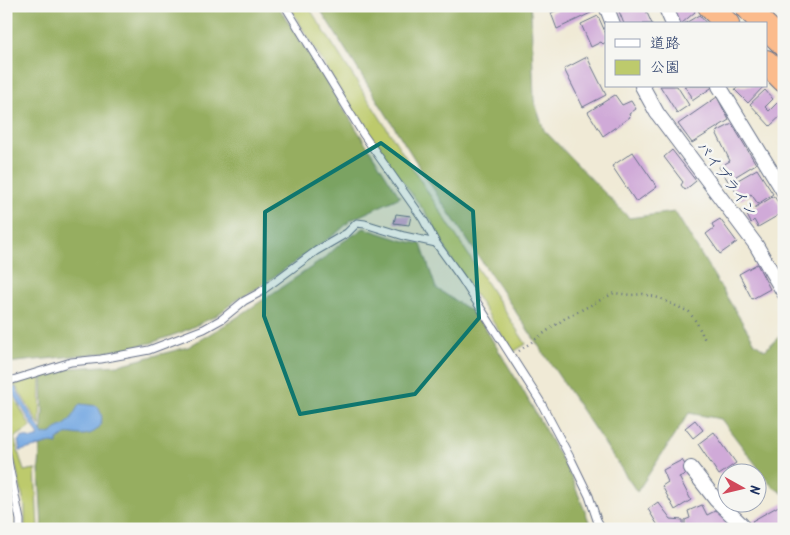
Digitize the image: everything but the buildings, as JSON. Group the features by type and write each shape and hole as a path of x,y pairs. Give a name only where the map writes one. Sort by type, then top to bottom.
{"highway":[{"path":"710,6 726,22"},
{"path":"747,6 761,22"},
{"path":"768,29 784,44"},
{"path":"768,64 784,80"}],"street":[{"path":"606,6 612,22"},
{"path":"665,6 672,22"},
{"name":"パイプライン","path":"643,88 657,113 756,245 784,293"},
{"path":"720,88 784,192"},
{"path":"691,468 716,500 744,529"}],"lane":[{"path":"285,6 363,134 423,219 436,243 462,278 540,401 589,496 596,520 602,529"},
{"path":"6,382 71,362 101,359 149,350 204,329 222,319 316,250 347,233 357,224 365,224 404,236 436,243"},
{"path":"6,451 20,520 20,529"}],"path":[{"path":"511,356 564,319 614,293 643,294 659,298 689,312 705,340"}],"highlighted area":[{"path":"381,143 473,211 479,318 415,394 300,414 264,316 265,212"}],"green space":[{"path":"6,6 278,6 400,197 351,220 338,232 258,288 239,298 216,316 182,332 151,343 103,353 6,363"},
{"path":"289,6 308,6 526,344 513,352 450,257 431,220 361,125"},
{"path":"318,6 530,6 534,100 544,130 629,218 675,212 755,343 765,350 784,332 784,385 781,385 784,395 784,494 773,487 768,480 768,462 754,462 721,419 689,413 637,492 439,198"},
{"path":"364,228 401,240 421,244 436,288 477,315 521,387 571,476 592,529 42,529 39,467 43,412 42,375 71,368 119,365 188,347 233,320 325,258 341,243"},
{"path":"41,375 40,426 16,386 9,389 31,427 14,438 24,471 35,469 38,529 25,529 25,507 6,423 6,387"},
{"path":"6,489 12,529 6,529"}],"water":[{"path":"15,387 43,435 52,433 68,422 80,404 97,406 102,422 93,433 81,435 67,434 57,440 57,444 51,443 20,451 18,441 23,437 33,439 39,436 11,389"}]}
